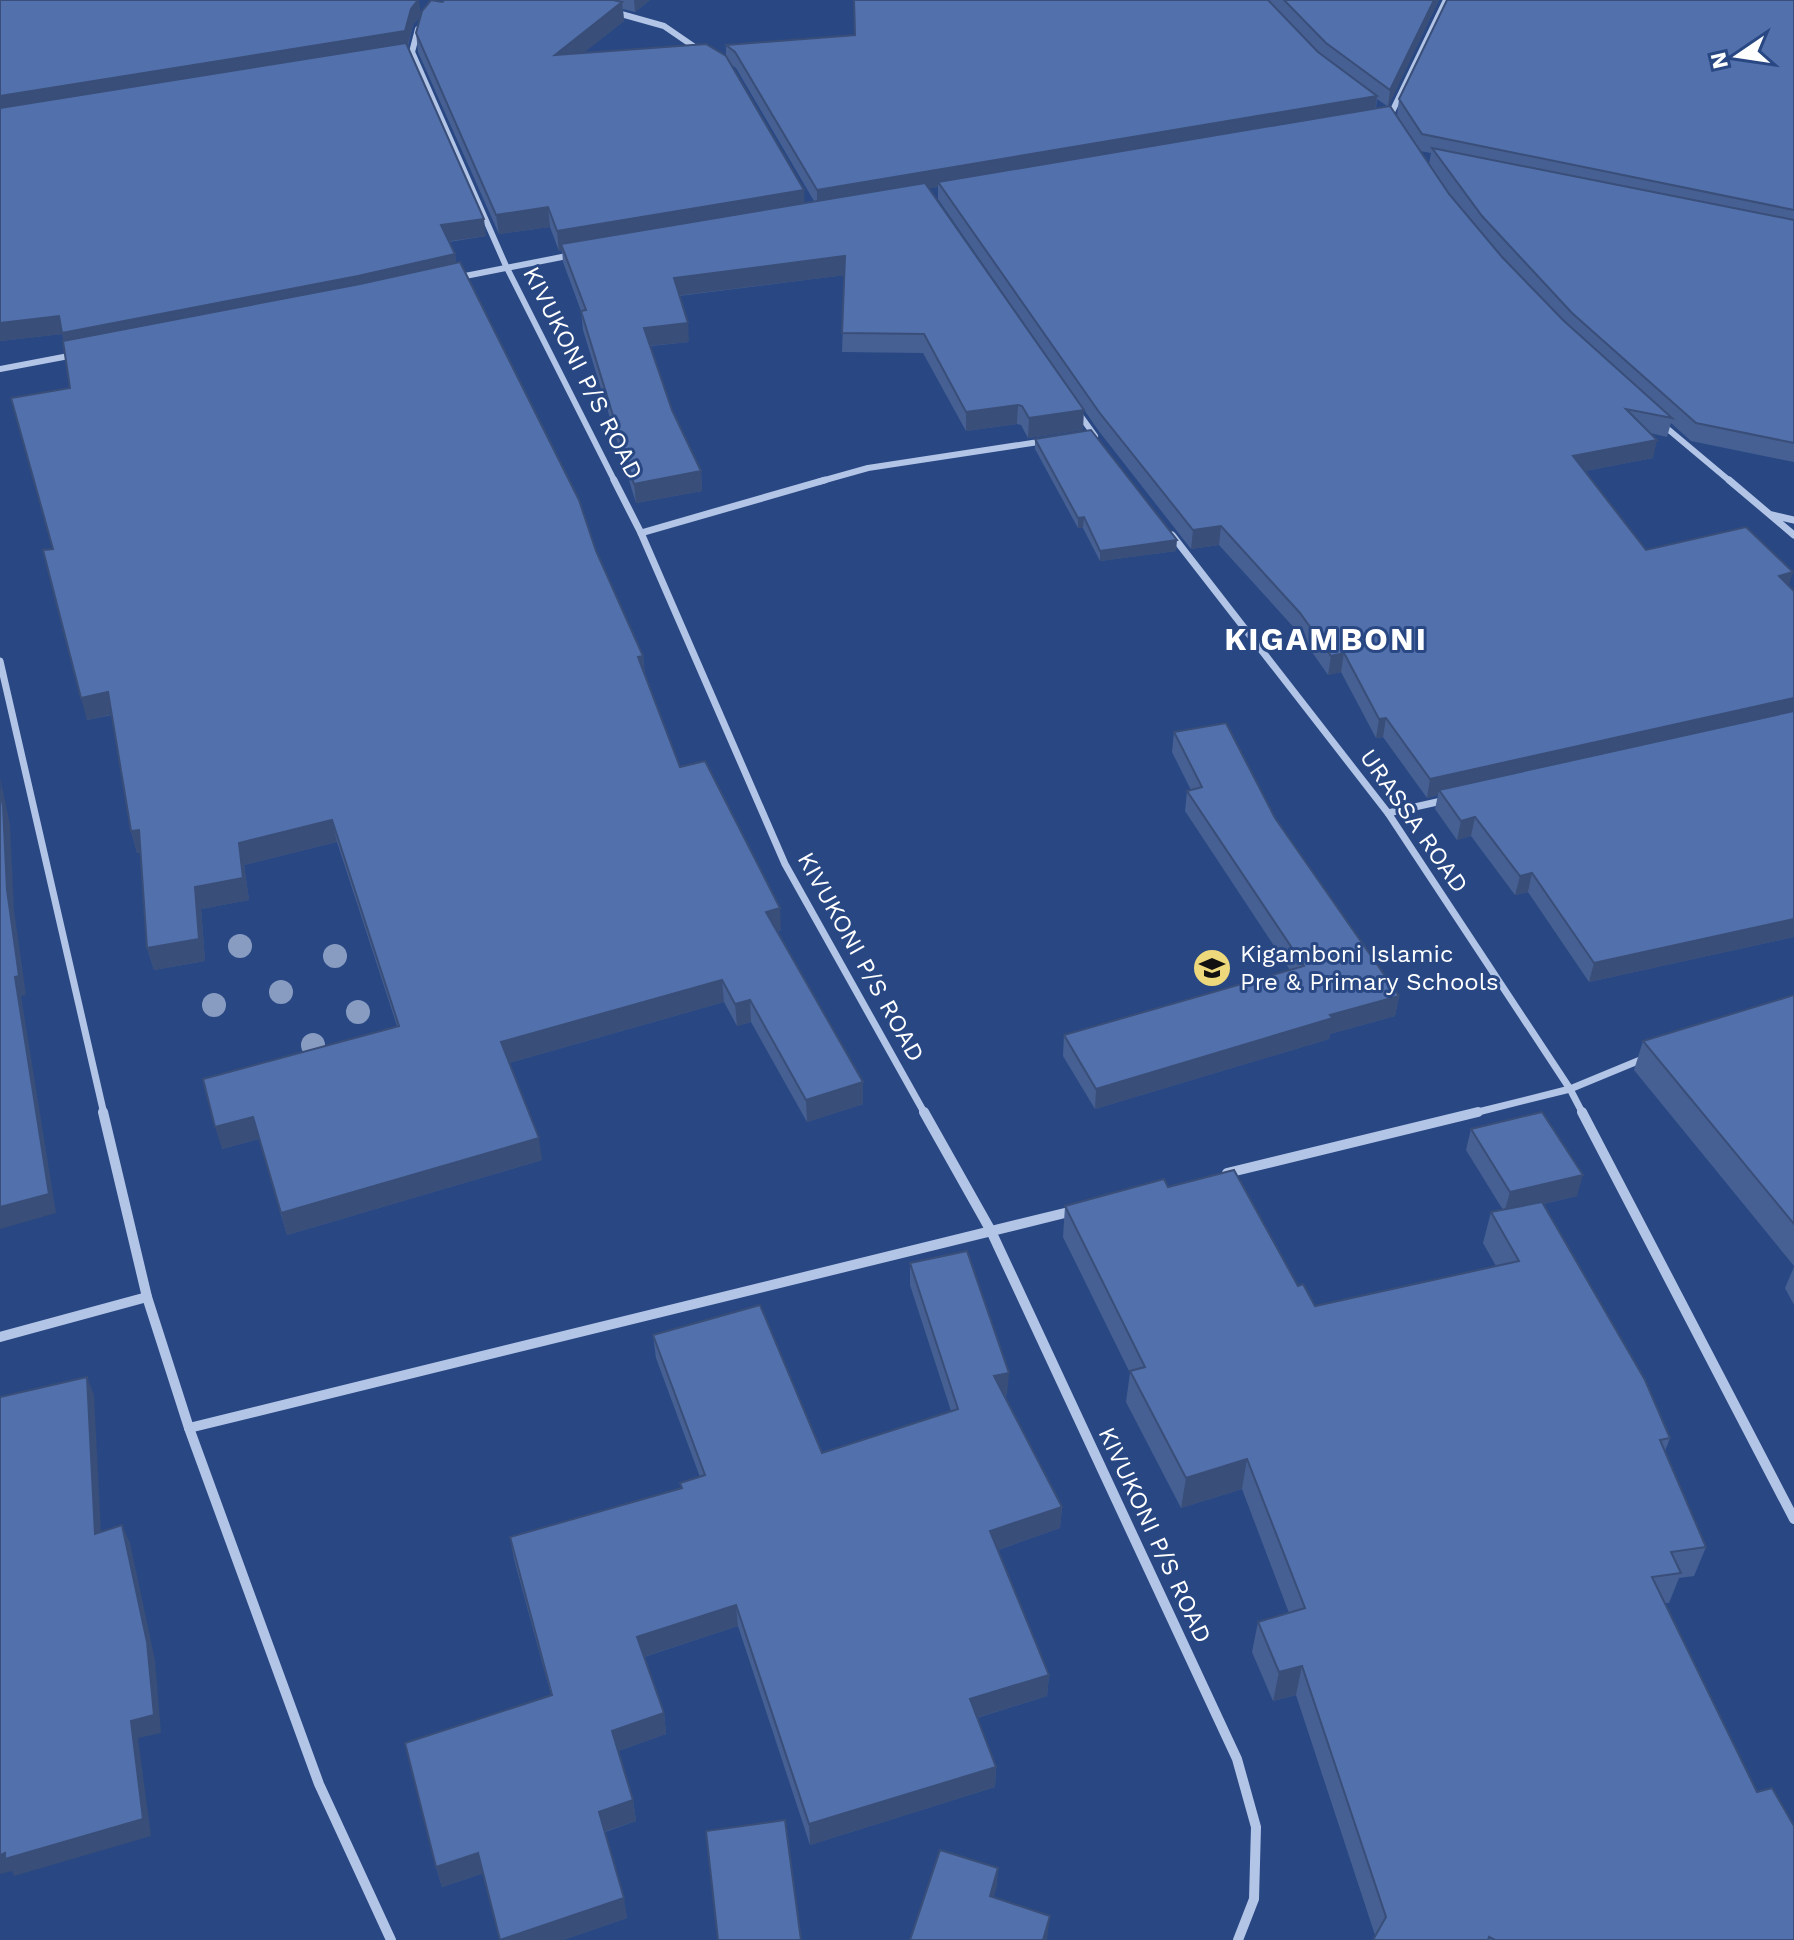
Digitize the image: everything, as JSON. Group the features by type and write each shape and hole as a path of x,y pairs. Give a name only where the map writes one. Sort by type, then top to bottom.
{"street":[{"path":"1390,116 1446,0"},
{"path":"611,11 664,26 704,53"},
{"path":"397,55 412,52 419,27 426,18"},
{"name":"KIVUKONI P/S ROAD","path":"412,52 506,266 641,533 785,864 991,1231 1237,1759 1256,1827 1254,1899 1238,1940"},
{"path":"1379,108 1390,116 1398,130"},
{"path":"1375,119 1390,116"},
{"path":"449,279 583,253"},
{"path":"0,369 75,355"},
{"path":"1075,409 1102,446"},
{"path":"1652,415 1794,535"},
{"path":"1078,436 1093,434"},
{"path":"641,533 868,468 1048,441"},
{"path":"1768,514 1794,520"},
{"name":"URASSA ROAD","path":"1169,532 1388,813 1570,1089 1794,1519"},
{"path":"0,661 18,750 147,1297 189,1428 319,1784 391,1940"},
{"path":"1388,813 1463,796"},
{"path":"1219,1175 1570,1089 1654,1055"},
{"path":"189,1428 1082,1208"},
{"path":"0,1337 147,1297"}],"building":[{"path":"0,0 418,0 411,9 405,31 0,96"},
{"path":"431,0 622,2 555,55 706,44 726,56 804,190 557,231 548,207 496,215 416,33 422,11"},
{"path":"854,0 1268,0 1318,52 1377,96 817,190 735,52 726,45 855,35"},
{"path":"1284,0 1434,0 1390,90 1326,43"},
{"path":"1447,0 1794,0 1794,210 1422,134 1399,99"},
{"path":"406,43 484,219 441,225 455,254 358,276 62,333 59,316 0,323 0,108"},
{"path":"1390,106 1449,194 1502,257 1564,321 1672,418 1626,409 1657,440 1573,456 1646,550 1746,527 1793,572 1779,576 1794,591 1794,698 1430,779 1386,718 1379,719 1344,653 1331,656 1300,613 1221,526 1193,530 1099,412 938,182"},
{"path":"1432,148 1794,220 1794,443 1696,423 1572,313 1482,216"},
{"path":"925,183 1084,410 1029,418 1022,406 1018,405 966,412 924,334 842,333 845,256 674,278 688,323 644,328 672,410 701,471 634,484 581,311 586,310 561,244"},
{"path":"460,262 579,500 596,551 643,656 638,657 680,767 705,761 780,908 766,912 863,1082 806,1100 750,1000 735,1004 722,980 501,1042 539,1138 281,1213 253,1117 215,1127 203,1079 399,1026 332,820 239,843 243,878 195,887 199,939 147,948 139,830 131,831 108,692 81,698 43,550 53,549 11,398 70,388 63,341"},
{"path":"1091,430 1177,540 1100,551 1084,517 1078,518 1035,439"},
{"path":"1794,711 1794,919 1594,963 1532,873 1520,876 1475,817 1461,821 1439,790"},
{"path":"1226,723 1275,818 1399,996 1096,1089 1064,1035 1304,966 1187,791 1202,787 1174,732"},
{"path":"0,790 7,890 19,976 15,977 49,1194 0,1207"},
{"path":"1794,995 1794,1224 1643,1041"},
{"path":"1542,1112 1583,1175 1510,1192 1471,1129"},
{"path":"1234,1170 1298,1286 1303,1284 1315,1306 1519,1261 1491,1212 1542,1202 1645,1380 1670,1438 1660,1440 1706,1547 1671,1552 1681,1573 1652,1577 1757,1792 1772,1788 1794,1826 1794,1940 1495,1940 1489,1937 1488,1940 1373,1940 1386,1917 1302,1666 1279,1672 1258,1622 1305,1608 1247,1459 1186,1478 1130,1371 1145,1367 1065,1206 1164,1179 1168,1187"},
{"path":"967,1251 1009,1373 994,1376 1062,1507 990,1531 1049,1675 970,1699 996,1767 809,1824 736,1605 637,1637 664,1713 612,1731 633,1800 599,1812 624,1898 500,1940 478,1853 436,1867 405,1743 552,1695 510,1537 682,1488 680,1483 705,1475 653,1335 760,1305 822,1453 958,1409 910,1263"},
{"path":"87,1377 95,1534 122,1525 147,1642 154,1715 131,1721 143,1819 5,1859 5,1853 0,1855 0,1397"},
{"path":"785,1820 801,1940 718,1940 706,1831"},
{"path":"940,1850 998,1868 990,1896 1050,1916 1043,1940 910,1940"}],"place":[{"name":"Kigamboni Islamic Pre & Primary Schools","path":"1212,968"}],"district":[{"name":"KIGAMBONI","path":"1326,639"}]}
